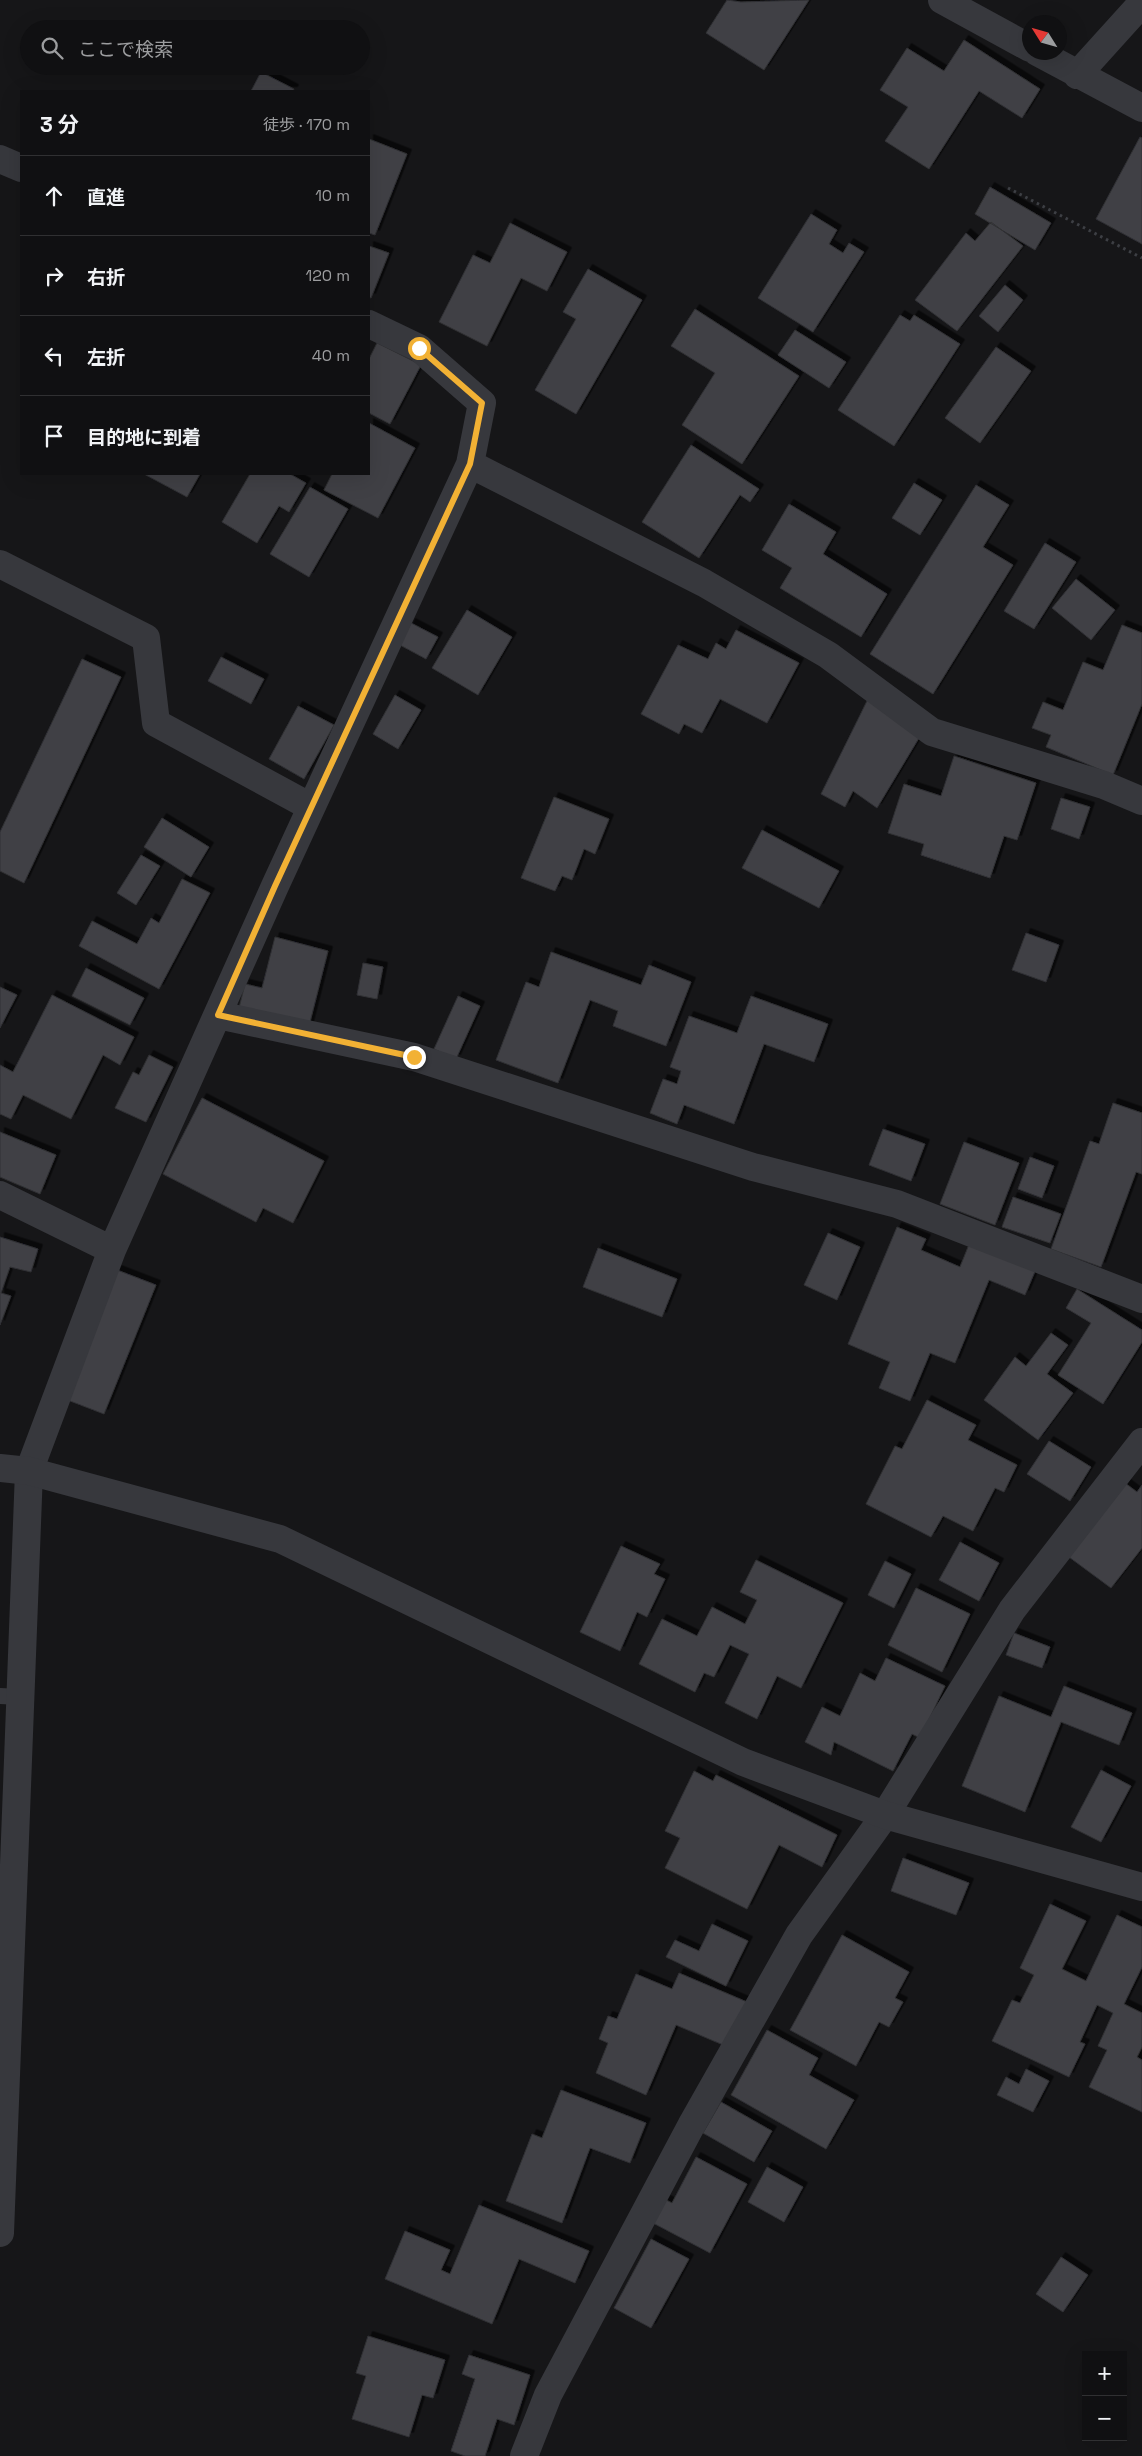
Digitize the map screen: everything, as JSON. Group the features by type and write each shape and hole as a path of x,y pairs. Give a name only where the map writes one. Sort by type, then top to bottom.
{"street":[{"path":"942,0 1022,44"},
{"path":"1078,75 1142,3"},
{"path":"1051,60 1142,108"},
{"path":"0,159 20,168"},
{"path":"0,2233 10,1697 29,1471 112,1250 311,807 470,464 482,403 419,348 370,324"},
{"path":"470,464 704,583 820,650 932,732 1104,785 1142,801"},
{"path":"0,564 146,638 156,723 311,807"},
{"path":"218,1015 414,1057 753,1167 897,1204 1142,1299"},
{"path":"0,1195 112,1250"},
{"path":"524,2456 548,2394 696,2118 799,1935 885,1815 1012,1610 1142,1442"},
{"path":"0,1468 29,1471 280,1539 743,1762 885,1815 1142,1887"}],"path":[{"path":"1008,188 1142,258"}],"building":[{"path":"727,0 741,2 809,0 764,70 706,33"},
{"path":"964,40 1040,89 1022,118 979,91 929,169 885,141 908,107 880,90 907,48 944,71"},
{"path":"259,75 267,75 294,89 294,90 252,90"},
{"path":"1140,137 1142,138 1142,244 1096,219"},
{"path":"370,139 407,154 375,235 370,233"},
{"path":"990,187 1051,223 1035,250 975,214"},
{"path":"811,214 837,230 829,244 843,253 849,243 864,252 813,332 758,298"},
{"path":"991,222 1023,246 957,331 915,300 966,233 975,241"},
{"path":"510,223 567,252 547,291 521,278 487,346 439,322 473,255 490,263"},
{"path":"370,246 389,253 370,298"},
{"path":"588,269 642,300 576,414 535,390 576,319 563,312"},
{"path":"1005,285 1023,300 998,332 979,316"},
{"path":"695,309 799,376 742,464 682,425 715,373 671,346"},
{"path":"900,315 910,321 914,315 960,344 894,446 838,410"},
{"path":"795,330 846,362 829,388 778,355"},
{"path":"377,343 421,365 390,424 370,414 370,357"},
{"path":"996,347 1031,371 980,443 945,418"},
{"path":"370,424 415,448 378,518 324,490 332,475 370,475"},
{"path":"691,445 759,489 750,502 740,495 699,558 642,522"},
{"path":"146,475 199,475 187,497"},
{"path":"249,475 292,475 306,483 289,512 279,506 257,543 222,522"},
{"path":"914,483 942,500 920,535 892,518"},
{"path":"976,485 1009,505 983,547 1013,565 933,694 870,654"},
{"path":"310,487 348,509 309,577 270,554"},
{"path":"789,504 836,532 823,554 887,594 861,637 780,588 792,568 762,550"},
{"path":"1045,543 1076,562 1034,629 1004,611"},
{"path":"1076,579 1115,610 1091,640 1052,608"},
{"path":"467,610 512,637 478,695 432,668"},
{"path":"411,623 438,637 426,659 400,645"},
{"path":"1122,625 1142,633 1142,704 1113,775 1046,747 1051,735 1032,728 1043,702 1063,710 1083,662 1103,670"},
{"path":"736,630 799,663 767,723 720,699 702,733 684,724 679,734 641,714 678,645 708,659 716,643 726,649"},
{"path":"221,657 264,679 251,704 208,681"},
{"path":"82,659 121,677 24,883 0,871 0,832"},
{"path":"395,695 421,710 398,749 373,734"},
{"path":"868,699 919,738 877,808 853,791 845,807 821,794"},
{"path":"298,706 334,725 304,779 269,759"},
{"path":"954,756 1036,783 1017,840 1004,836 990,878 921,855 924,844 888,833 904,784 941,796"},
{"path":"554,797 609,819 595,854 584,849 572,880 562,876 555,891 521,878"},
{"path":"1061,798 1090,807 1079,839 1051,829"},
{"path":"162,818 209,847 191,877 144,847"},
{"path":"762,830 839,871 819,908 742,868"},
{"path":"141,855 160,866 136,905 117,893"},
{"path":"182,879 210,893 159,989 79,946 92,921 137,944 151,918 159,923"},
{"path":"1026,933 1059,945 1046,982 1012,970"},
{"path":"275,937 328,951 309,1026 239,1008 245,984 262,988"},
{"path":"551,952 641,985 649,965 691,982 666,1046 613,1026 618,1011 590,1000 558,1083 496,1060 526,982 539,987"},
{"path":"363,963 383,967 377,999 357,995"},
{"path":"86,968 144,998 130,1025 72,996"},
{"path":"0,987 17,995 0,1028"},
{"path":"52,995 134,1037 120,1065 103,1055 71,1119 23,1095 11,1119 0,1114 0,1065 13,1072"},
{"path":"458,996 480,1006 456,1059 434,1049"},
{"path":"751,996 828,1024 814,1062 764,1044 734,1124 684,1105 677,1124 650,1113 663,1079 677,1084 681,1071 670,1067 689,1016 737,1033"},
{"path":"149,1055 173,1067 146,1122 115,1108 133,1072 139,1075"},
{"path":"202,1098 324,1161 293,1223 263,1208 256,1222 163,1174"},
{"path":"1113,1103 1142,1113 1142,1174 1136,1172 1101,1267 1051,1249 1090,1141 1099,1144"},
{"path":"883,1129 925,1144 911,1181 869,1165"},
{"path":"0,1132 56,1155 40,1194 0,1177"},
{"path":"964,1142 1019,1163 995,1225 940,1204"},
{"path":"1030,1157 1054,1166 1042,1198 1018,1189"},
{"path":"1013,1197 1061,1214 1050,1243 1002,1227"},
{"path":"897,1227 926,1239 921,1250 960,1267 970,1242 1036,1269 1025,1295 989,1280 955,1363 930,1353 910,1401 879,1388 890,1362 848,1344"},
{"path":"828,1233 860,1247 837,1300 804,1285"},
{"path":"0,1237 38,1249 31,1272 10,1267 1,1293 11,1296 0,1325"},
{"path":"598,1248 677,1279 662,1317 583,1287"},
{"path":"117,1270 156,1285 104,1414 65,1399"},
{"path":"1077,1289 1142,1330 1142,1342 1103,1404 1058,1375 1091,1323 1066,1308"},
{"path":"1051,1333 1068,1345 1047,1374 1073,1393 1038,1440 984,1400 1015,1357 1026,1366"},
{"path":"927,1400 976,1425 968,1440 1017,1465 1004,1492 995,1488 973,1531 943,1516 931,1537 866,1504 895,1446 902,1449"},
{"path":"1049,1441 1091,1467 1070,1501 1027,1474"},
{"path":"1125,1483 1137,1492 1142,1485 1142,1548 1111,1588 1069,1557"},
{"path":"960,1542 999,1563 979,1601 939,1580"},
{"path":"621,1546 660,1564 654,1574 665,1579 647,1617 637,1612 620,1651 580,1632"},
{"path":"756,1560 843,1603 801,1688 777,1676 757,1719 725,1703 749,1654 730,1645 714,1677 704,1673 695,1692 639,1664 662,1619 697,1636 712,1607 745,1624 757,1600 740,1592"},
{"path":"885,1561 911,1574 894,1608 868,1595"},
{"path":"916,1588 970,1614 942,1672 888,1645"},
{"path":"1014,1633 1050,1647 1042,1668 1006,1655"},
{"path":"886,1658 945,1686 920,1738 912,1734 893,1771 834,1742 831,1755 805,1742 822,1707 840,1716 860,1673 875,1681"},
{"path":"1064,1686 1132,1713 1119,1745 1061,1722 1025,1812 962,1786 999,1696 1051,1717"},
{"path":"1101,1770 1131,1786 1101,1842 1071,1827"},
{"path":"694,1771 713,1781 716,1775 837,1835 822,1867 779,1845 747,1909 665,1868 680,1838 665,1831"},
{"path":"903,1858 969,1883 956,1915 891,1891"},
{"path":"1050,1904 1086,1921 1062,1969 1086,1981 1117,1915 1142,1927 1142,1967 1124,2004 1142,2013 1142,2047 1137,2057 1142,2060 1142,2112 1089,2087 1107,2050 1098,2046 1113,2013 1097,2005 1080,2042 1085,2044 1069,2077 992,2041 1012,2000 1020,2003 1034,1975 1020,1968"},
{"path":"712,1924 748,1941 726,1986 666,1957 675,1940 699,1951"},
{"path":"842,1935 909,1972 895,1998 903,2002 889,2027 879,2022 856,2066 790,2030"},
{"path":"679,1973 747,2002 728,2047 676,2025 646,2095 596,2073 608,2043 599,2039 608,2016 617,2019 636,1974 672,1989"},
{"path":"767,2030 818,2058 809,2075 854,2100 826,2149 731,2095"},
{"path":"1026,2069 1049,2081 1033,2112 997,2095 1006,2077 1019,2084"},
{"path":"561,2090 646,2123 630,2163 590,2148 562,2223 506,2201 532,2134 542,2138"},
{"path":"721,2102 772,2131 754,2162 703,2133"},
{"path":"696,2157 747,2184 710,2253 653,2223 666,2200 672,2203"},
{"path":"767,2167 803,2187 784,2222 748,2202"},
{"path":"479,2205 589,2251 575,2283 519,2259 492,2324 385,2279 405,2231 450,2250 441,2270 450,2274"},
{"path":"651,2239 689,2259 651,2328 614,2308"},
{"path":"1061,2257 1088,2275 1063,2312 1036,2294"},
{"path":"368,2336 445,2360 433,2398 422,2395 409,2437 352,2419 366,2376 356,2373"},
{"path":"469,2355 530,2375 514,2425 497,2419 485,2456 465,2456 451,2451 475,2379 462,2374"}],"route":[{"path":"414,1057 218,1015 275,886 470,464 482,403 419,348"}]}
